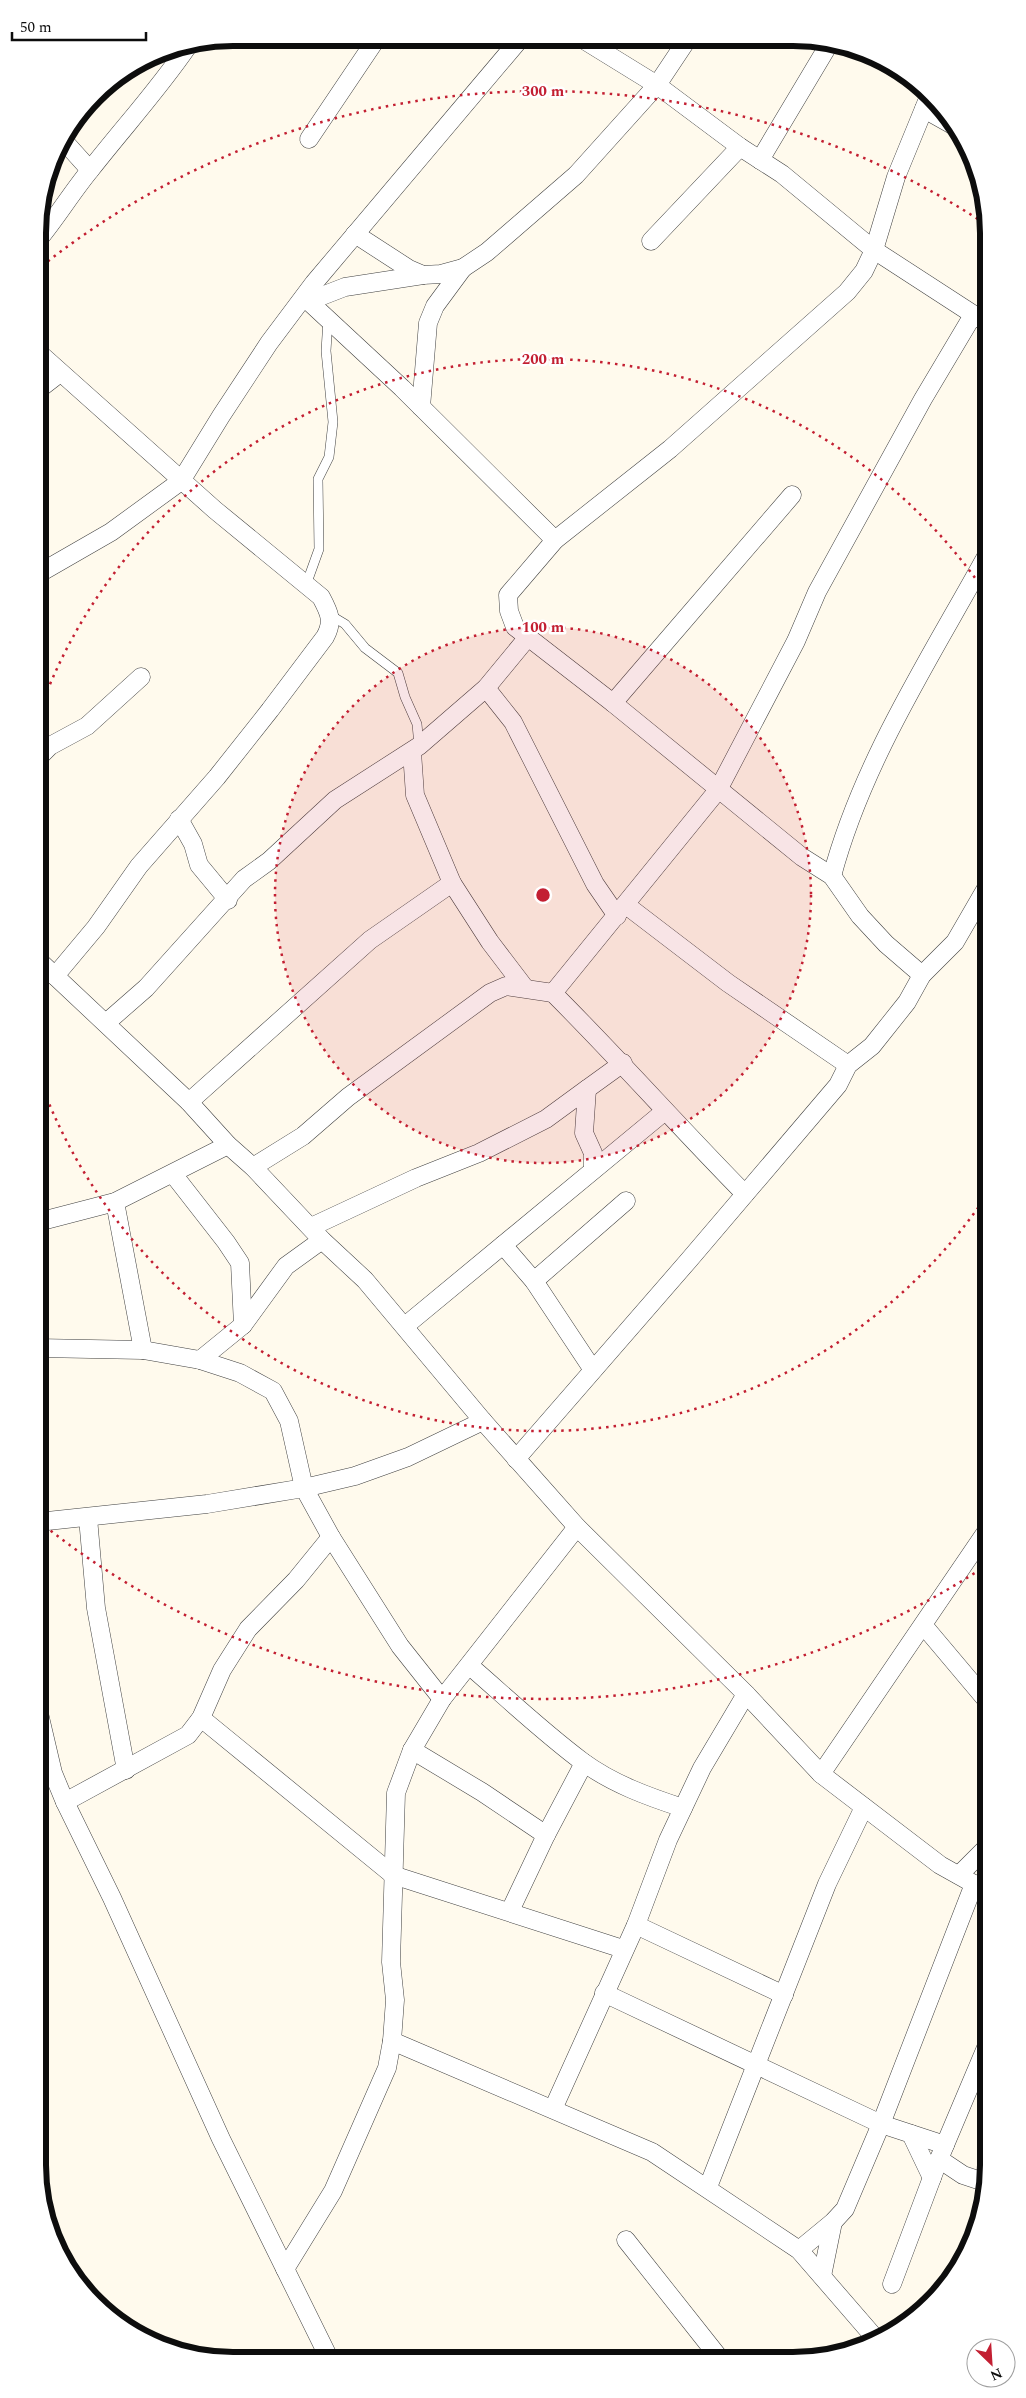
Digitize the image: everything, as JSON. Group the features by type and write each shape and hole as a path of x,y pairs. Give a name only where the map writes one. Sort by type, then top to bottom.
{"street":[{"path":"309,139 372,46"},
{"path":"46,569 111,532 181,481 269,342 307,299 355,234 514,46"},
{"path":"594,46 657,85 740,147 782,174 874,250 980,319"},
{"path":"307,299 345,287 441,274 463,268 487,252 576,175 657,85 683,46"},
{"path":"760,160 826,49"},
{"path":"46,230 90,170 149,101 183,54"},
{"path":"922,976 886,944 860,916 832,876 802,857 613,703 515,627 509,612 508,595 554,540 670,449 847,292 864,271 874,250 896,177 926,103"},
{"path":"68,146 90,170"},
{"path":"651,240 740,147"},
{"path":"355,234 409,269 424,275"},
{"path":"422,407 428,323 434,306 463,268"},
{"path":"307,299 422,407 554,540"},
{"path":"553,993 718,790 796,641 817,592 923,399 980,321"},
{"path":"46,360 129,432 181,481 321,597 330,615 331,626 325,637 258,725 139,866 96,927 55,976"},
{"path":"402,388 423,372"},
{"path":"46,384 60,373"},
{"path":"613,703 792,495"},
{"path":"832,876 843,836 859,793 980,568"},
{"path":"106,1023 146,988 228,900 244,880 269,861 335,800 415,749 486,688 528,637"},
{"path":"46,750 87,726 141,677"},
{"path":"486,688 512,722 595,884 621,910 848,1065"},
{"path":"415,749 415,795 452,883 490,942 525,988"},
{"path":"179,819 194,844 199,865 228,900"},
{"path":"189,1102 370,940 452,883"},
{"path":"516,1459 838,1084 848,1065 872,1046 907,1002 922,976 955,942 980,899"},
{"path":"46,968 189,1102 228,1145 253,1167 316,1234 365,1280 483,1421 577,1527 746,1694 821,1774 940,1864 980,1891"},
{"path":"253,1167 303,1136 348,1097 490,992 506,986 553,993 623,1063 665,1112 745,1194"},
{"path":"200,1360 243,1325 286,1266 316,1234 416,1178 480,1152 546,1119 623,1063"},
{"path":"587,1089 584,1133 593,1153 593,1170"},
{"path":"405,1326 665,1112"},
{"path":"46,1220 115,1202 228,1145"},
{"path":"173,1174 240,1263 243,1325"},
{"path":"534,1281 626,1201"},
{"path":"115,1202 143,1350"},
{"path":"503,1245 534,1281 593,1370"},
{"path":"46,1348 143,1350 200,1360 240,1373 273,1390 289,1421 304,1488 331,1537 400,1646 442,1699"},
{"path":"46,1521 207,1504 304,1488 355,1476 408,1457 483,1421"},
{"path":"88,1518 96,1608 126,1770"},
{"path":"284,2269 333,2191 387,2068 392,2041 394,2000 391,1962 396,1793 412,1750 428,1719 442,1699 470,1666 577,1527"},
{"path":"65,1802 188,1735 201,1718 222,1670 248,1629 296,1580 331,1537"},
{"path":"821,1774 924,1626 980,1541"},
{"path":"924,1626 980,1692"},
{"path":"470,1666 584,1763 628,1787 683,1808"},
{"path":"553,2109 623,1949 636,1925 668,1840 702,1768 746,1694"},
{"path":"201,1718 393,1875 510,1911 623,1949"},
{"path":"46,1743 53,1773 65,1802 112,1898 221,2139 326,2352"},
{"path":"412,1750 482,1792 546,1836"},
{"path":"510,1911 584,1763"},
{"path":"708,2187 827,1884 864,1807"},
{"path":"799,2250 833,2222 845,2209 881,2124 966,1880 980,1858"},
{"path":"636,1925 784,1995"},
{"path":"604,1993 881,2124 911,2134 942,2152 963,2175 979,2180"},
{"path":"392,2041 652,2152 708,2187 799,2250 872,2334"},
{"path":"892,2284 942,2152 980,2063"},
{"path":"911,2134 931,2182"},
{"path":"931,2182 963,2175"},
{"path":"822,2276 833,2222"},
{"path":"626,2240 715,2352"}],"lane":[{"path":"306,585 319,549 318,478 330,457 333,422 326,351 328,319"},
{"path":"330,615 345,624 365,648 398,673 417,724 415,749"}]}
